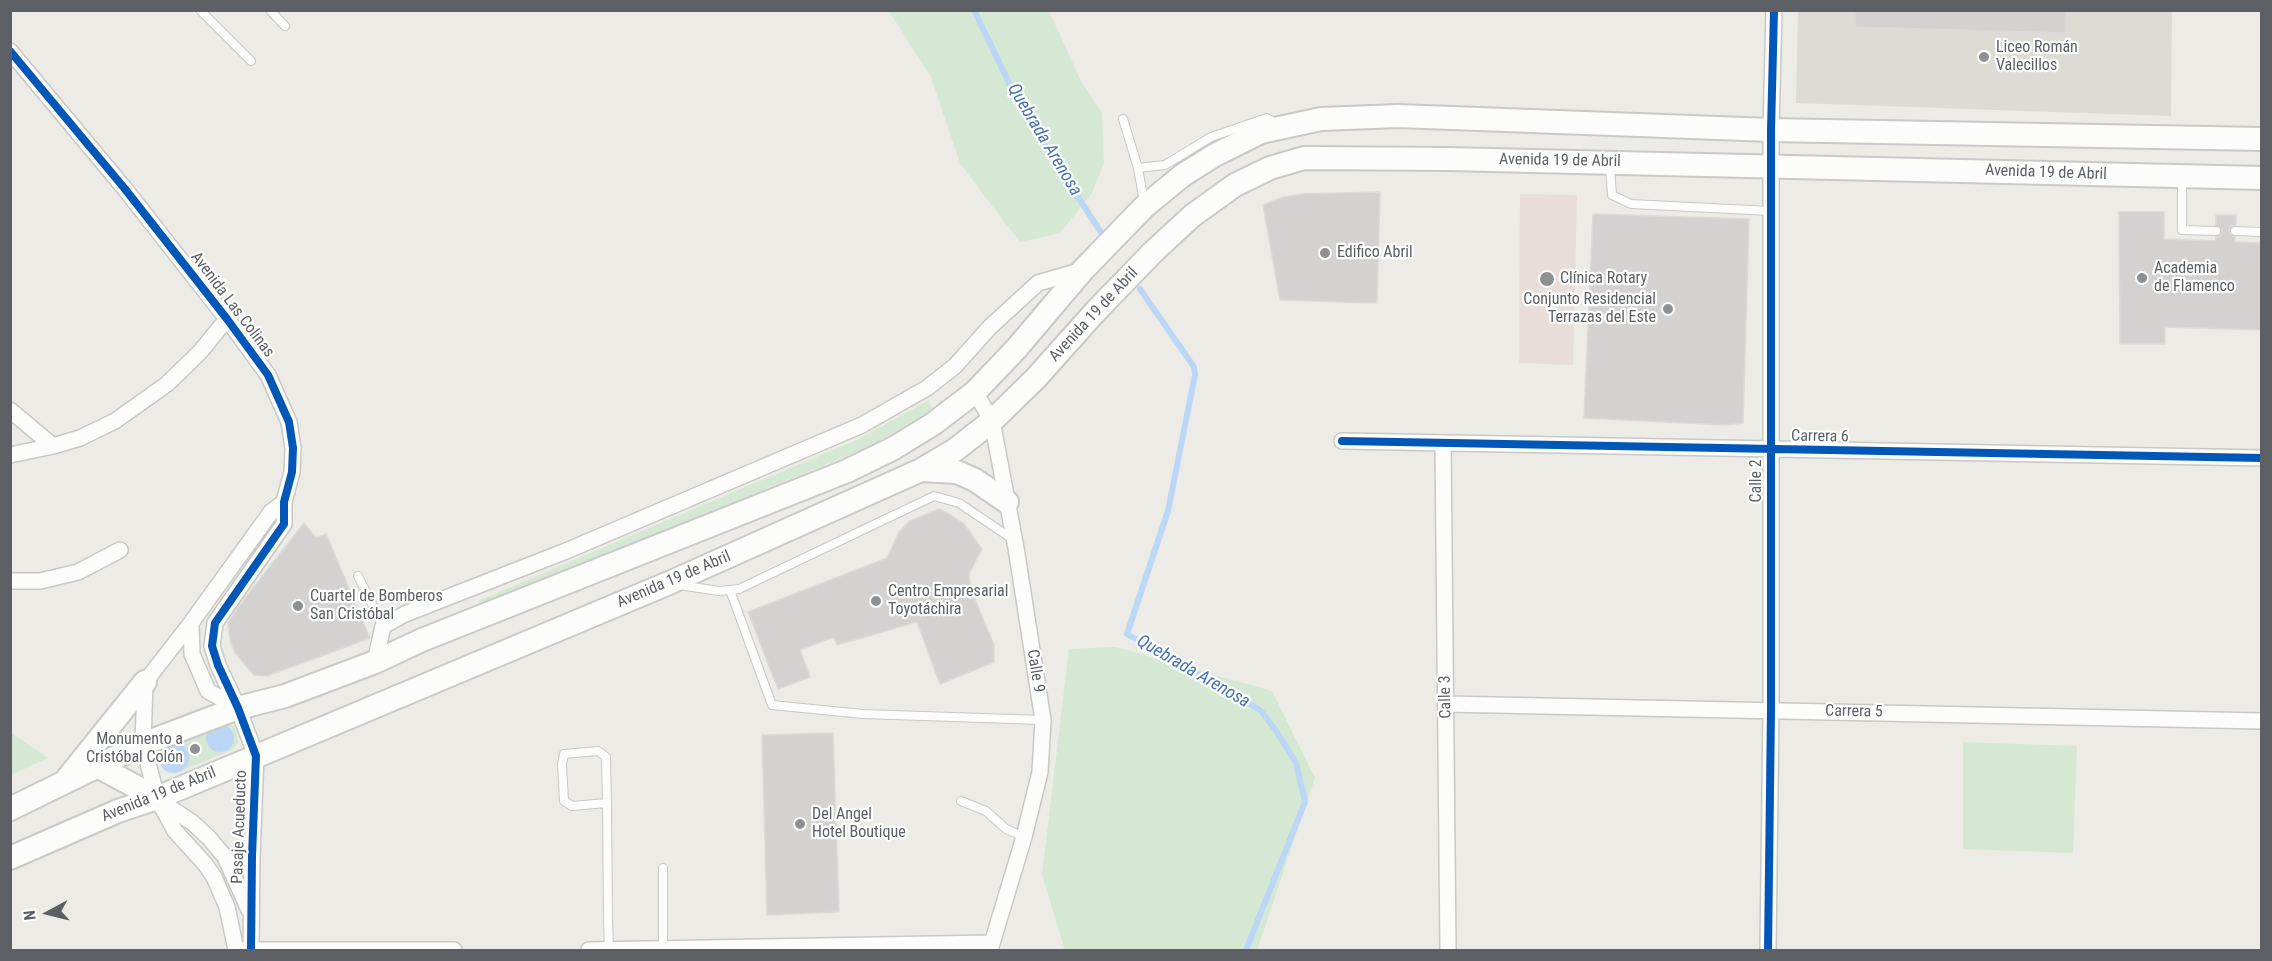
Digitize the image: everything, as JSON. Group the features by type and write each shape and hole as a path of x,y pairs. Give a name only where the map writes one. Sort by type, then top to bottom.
{"main road":[{"path":"10,808 143,744 238,708 285,696 375,662 422,640 847,471 894,448 933,424 975,392 1016,350 1083,270 1144,207 1182,175 1261,132 1321,119 1398,116 1771,130 2262,139"},
{"name":"Avenida 19 de Abril","path":"10,858 669,583 921,470 955,450 992,420 1036,378 1153,252 1192,216 1235,185 1270,168 1304,158 1447,159 2262,177"},
{"path":"921,470 957,472 975,480 1007,502"},
{"path":"63,784 145,682"},
{"path":"99,767 157,798"}],"street":[{"name":"Calle 2","path":"1768,951 1771,710 1771,130 1774,10"},
{"name":"Avenida Las Colinas","path":"10,51 125,189 227,319 268,375 289,422 293,448 292,472 284,502 285,524 215,623 212,646 218,665 238,708"},
{"path":"375,662 383,626 405,614 577,546 862,424 927,388 955,366 990,327 1038,283 1083,270"},
{"path":"10,455 80,438 114,421 167,384 200,352 227,319"},
{"name":"Calle 9","path":"975,392 992,420 1015,541 1043,720 1040,772 1024,837 991,947"},
{"path":"10,410 54,446"},
{"name":"Carrera 6","path":"1342,441 2262,458"},
{"name":"Calle 3","path":"1443,444 1448,951"},
{"name":"Avenida Las Colinas","path":"145,682 191,623 271,512 284,502"},
{"path":"10,581 40,581 78,572 120,550"},
{"path":"191,623 192,654 208,691 238,708"},
{"path":"145,682 143,744 157,798 175,831 214,877 227,907 236,950 454,951"},
{"name":"Carrera 5","path":"1446,704 2262,721"},
{"name":"Pasaje Acueducto","path":"238,708 256,756 251,950"},
{"path":"157,798 193,823 225,857 251,915"},
{"path":"589,951 991,947"}],"lane":[{"path":"200,10 251,61"},
{"path":"270,10 285,26"},
{"path":"1138,168 1166,165 1211,137 1267,118 1284,127"},
{"path":"1123,119 1138,168 1144,207"},
{"path":"1609,163 1612,195 1631,204 1772,211"},
{"path":"2182,177 2182,230 2216,231"},
{"path":"2235,231 2262,232"},
{"path":"669,583 719,591 739,589 934,496 959,503 1015,541"},
{"path":"358,576 383,626"},
{"path":"729,590 772,705 864,714 1043,720"},
{"path":"607,803 573,806 564,801 562,764 564,754 598,751 606,757 607,803 609,950"},
{"path":"961,801 986,810 1006,829 1024,837"},
{"path":"663,868 663,949"}],"shaded area":[{"name":"Liceo Román Valecillos","path":"1798,11 2172,11 2171,116 1796,103"},
{"name":"Clínica Rotary","path":"1520,194 1577,195 1573,365 1519,363"}],"green space":[{"path":"889,11 1049,11 1080,79 1102,113 1104,163 1092,193 1060,233 1020,242 993,207 960,163 931,77"},
{"path":"929,400 931,410 870,446 481,607 478,601 861,438"},
{"path":"1116,647 1272,691 1315,778 1257,950 1065,950 1042,875 1069,649"},
{"path":"223,723 231,724 237,729 238,743 232,750 176,773 168,773 162,768 157,752 162,745"},
{"path":"11,733 48,758 11,775"},
{"path":"1963,742 2077,746 2073,853 1963,849"}],"water":[{"path":"220,724 230,728 234,738 230,748 220,752 210,748 206,738 210,728"},
{"path":"174,743 180,744 188,752 188,764 180,772 174,773 168,772 160,764 159,758 160,752 168,744"}],"building":[{"path":"1855,10 2066,10 2066,33 1855,27"},
{"name":"Edifico Abril","path":"1380,192 1377,303 1280,300 1263,205 1283,197 1304,194"},
{"path":"2119,212 2164,212 2164,239 2216,241 2216,237 2221,235 2222,231 2216,225 2216,215 2236,215 2236,225 2229,230 2230,234 2235,237 2235,242 2262,243 2262,330 2165,327 2165,344 2120,344"},
{"name":"Conjunto Residencial Terrazas del Este","path":"1593,214 1749,219 1743,423 1726,425 1584,418"},
{"name":"Centro Empresarial Toyotáchira","path":"939,509 964,524 982,549 969,574 971,590 994,645 994,662 940,684 917,622 837,645 834,637 800,650 810,677 778,689 748,612 887,558 899,532 910,521"},
{"name":"Cuartel de Bomberos San Cristóbal","path":"304,523 316,538 326,534 370,638 267,676 254,675 235,653 230,640 228,623"},
{"name":"Del Angel Hotel Boutique","path":"833,733 839,912 767,915 762,735"}],"waterway":[{"name":"Quebrada Arenosa","path":"974,10 1022,110 1102,234"},
{"name":"Quebrada Arenosa","path":"1140,289 1194,367 1195,375 1168,511 1127,634 1260,710 1296,763 1305,802 1246,950"}],"cycle path":[{"path":"1768,950 1771,710 1771,130 1774,10"},
{"path":"10,51 125,189 227,319 268,375 289,422 293,448 292,472 284,502 284,524 215,623 212,646 256,756 251,950"},
{"path":"1342,441 2262,458"}],"place":[{"name":"Liceo Román Valecillos","path":"1984,57"},
{"name":"Edifico Abril","path":"1325,253"},
{"name":"Academia de Flamenco","path":"2142,278"},
{"name":"Clínica Rotary","path":"1547,279"},
{"name":"Conjunto Residencial Terrazas del Este","path":"1668,309"},
{"name":"Centro Empresarial Toyotáchira","path":"876,601"},
{"name":"Cuartel de Bomberos San Cristóbal","path":"298,606"},
{"name":"Monumento a Cristóbal Colón","path":"195,749"},
{"name":"Del Angel Hotel Boutique","path":"800,824"}]}
